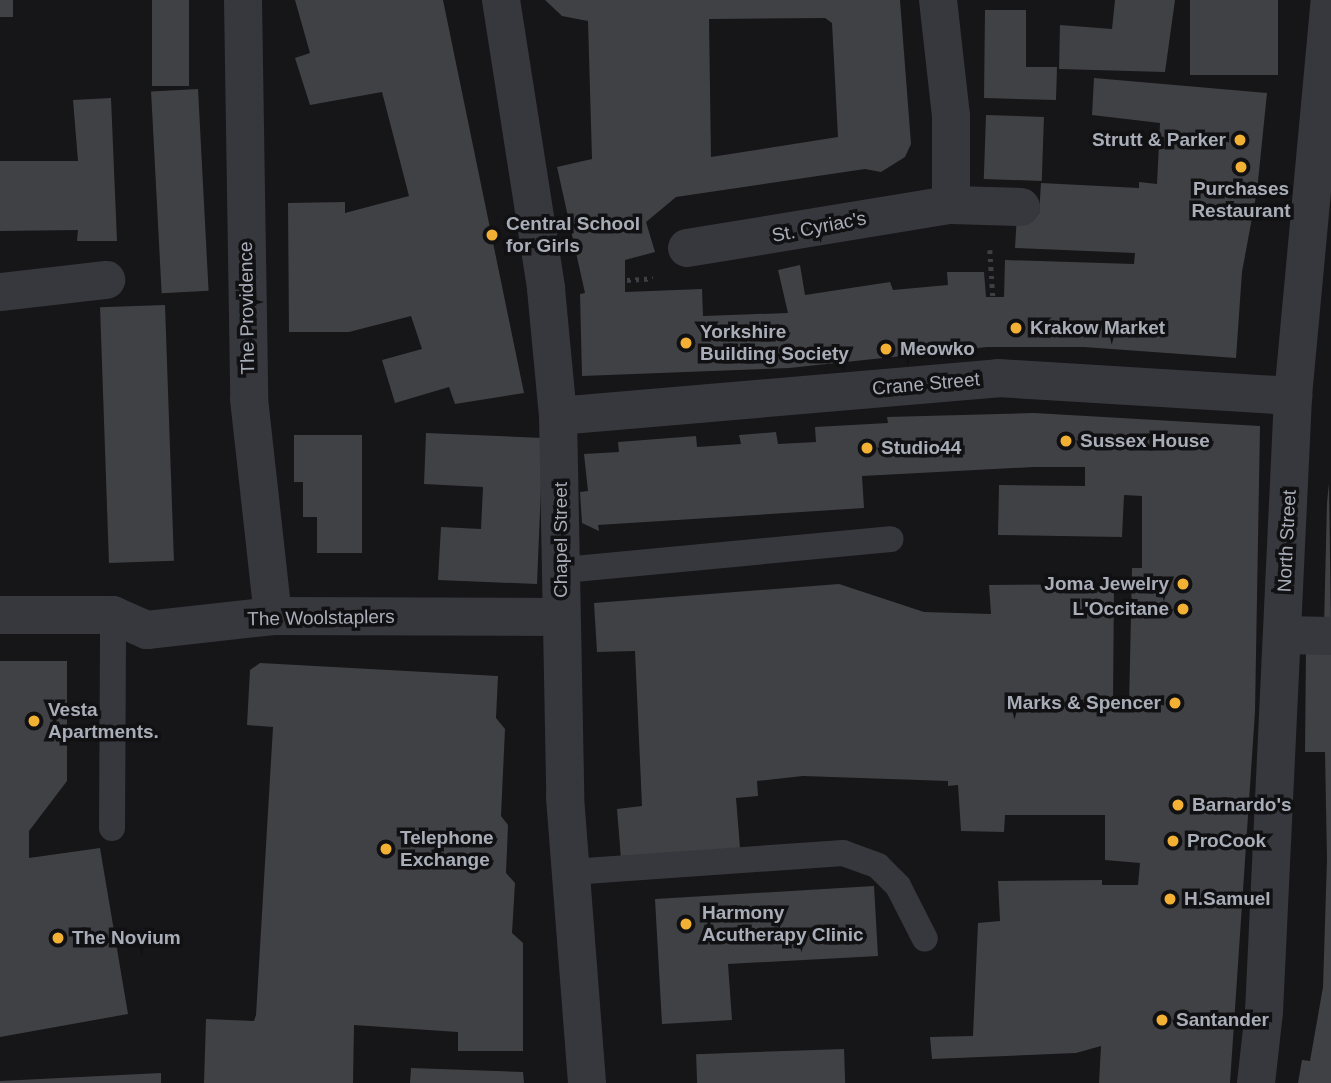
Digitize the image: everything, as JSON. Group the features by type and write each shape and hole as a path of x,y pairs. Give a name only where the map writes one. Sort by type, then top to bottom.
{"street":[{"name":"The Providence","path":"243,0 249,399 273,616"},
{"name":"Chapel Street","path":"501,0 546,289 558,416 564,570 561,617 571,872 587,1083"},
{"path":"938,0 951,115 951,205"},
{"name":"North Street","path":"1256,1083 1293,396 1330,0"},
{"name":"St. Cyriac's","path":"687,248 951,205 1021,207"},
{"path":"0,292 106,280"},
{"name":"Crane Street","path":"558,416 998,378 1293,396"},
{"name":"The Woolstaplers","path":"0,615 113,615 147,630 273,616 561,617"},
{"path":"1282,635 1331,636"}],"lane":[{"path":"564,570 891,539"},
{"path":"112,828 113,615"},
{"path":"571,872 843,853 878,866 898,886 925,939"}],"building":[{"path":"0,0 13,0 13,17 0,17"},
{"path":"152,0 189,0 189,86 152,86"},
{"path":"295,0 443,0 524,393 455,404 449,387 395,403 382,360 422,349 411,316 349,332 289,332 288,203 345,202 345,213 409,196 382,92 310,105 295,58 310,53"},
{"path":"545,0 900,0 911,144 905,157 881,172 865,169 676,197 646,222 655,252 625,260 625,292 702,289 703,316 788,313 778,270 800,265 805,295 890,282 893,290 948,285 947,272 984,272 986,297 1004,297 1005,260 1134,264 1135,253 1015,248 1017,214 1039,214 1041,183 1139,188 1139,182 1157,184 1160,123 1092,115 1094,78 1267,93 1257,191 1242,272 1236,358 1084,347 987,347 789,368 582,376 580,294 585,293 557,167 592,159 588,21 562,16","holes":["825,18 832,23 838,137 711,157 709,19"]},
{"path":"1115,0 1175,0 1165,72 1059,69 1060,25 1112,29"},
{"path":"1190,0 1278,0 1278,75 1190,75"},
{"path":"985,10 1026,10 1026,67 1057,67 1056,100 984,98"},
{"path":"198,89 209,291 162,293 151,91"},
{"path":"111,98 117,241 77,241 78,230 0,231 0,161 78,161 73,100"},
{"path":"986,115 1044,117 1042,181 984,179"},
{"path":"165,305 174,561 109,563 100,307"},
{"path":"1034,413 1260,426 1255,712 1230,1083 1099,1083 1101,1046 1076,1053 932,1059 930,1037 973,1036 978,923 1000,921 998,881 1102,880 1102,885 1138,885 1140,863 1105,860 1105,815 1005,815 1004,832 961,831 958,785 948,786 948,781 803,776 757,781 758,796 736,798 740,848 621,859 617,809 642,806 635,651 597,652 594,603 839,584 924,612 991,614 989,585 1114,584 1113,705 1129,706 1132,568 1142,568 1142,496 1124,495 1122,537 998,535 999,485 1085,486 1085,467 862,476 864,508 598,525 599,531 582,523 580,492 588,491 584,454 619,452 618,442 696,436 697,447 741,444 739,435 776,432 778,444 816,442 815,427 888,423 887,417"},
{"path":"426,433 543,438 537,584 438,580 441,527 481,529 483,487 424,484"},
{"path":"294,435 362,435 362,553 317,553 317,517 303,517 303,482 294,482"},
{"path":"1329,483 1331,627 1324,627 1327,503"},
{"path":"1306,648 1331,649 1331,1083 1298,1083 1302,1060 1310,1061 1323,987 1327,859 1325,752 1305,752"},
{"name":"The Novium","path":"0,661 67,661 67,781 29,831 29,858 100,848 128,1014 0,1037"},
{"name":"Telephone Exchange","path":"260,663 498,676 496,718 505,729 501,816 508,825 506,873 515,883 512,933 523,943 523,1051 458,1051 458,1032 354,1025 353,1083 204,1083 206,1019 254,1021 256,1015 273,727 247,725 250,670"},
{"path":"874,886 878,956 728,964 732,1020 662,1024 655,899"},
{"path":"844,1049 845,1083 697,1083 696,1054"},
{"path":"411,1068 523,1072 524,1083 410,1083"},
{"path":"161,1073 161,1083 0,1083 0,1081"}],"place":[{"name":"Strutt & Parker","path":"1240,140"},
{"name":"Purchases Restaurant","path":"1241,167"},
{"name":"Central School for Girls","path":"492,235"},
{"name":"Krakow Market","path":"1016,328"},
{"name":"Yorkshire Building Society","path":"686,343"},
{"name":"Meowko","path":"886,349"},
{"name":"Sussex House","path":"1066,441"},
{"name":"Studio44","path":"867,448"},
{"name":"Joma Jewelry","path":"1183,584"},
{"name":"L'Occitane","path":"1183,609"},
{"name":"Marks & Spencer","path":"1175,703"},
{"name":"Vesta Apartments.","path":"34,721"},
{"name":"Barnardo's","path":"1178,805"},
{"name":"ProCook","path":"1173,841"},
{"name":"Telephone Exchange","path":"386,849"},
{"name":"H.Samuel","path":"1170,899"},
{"name":"Harmony Acutherapy Clinic","path":"686,924"},
{"name":"The Novium","path":"58,938"},
{"name":"Santander","path":"1162,1020"}]}
